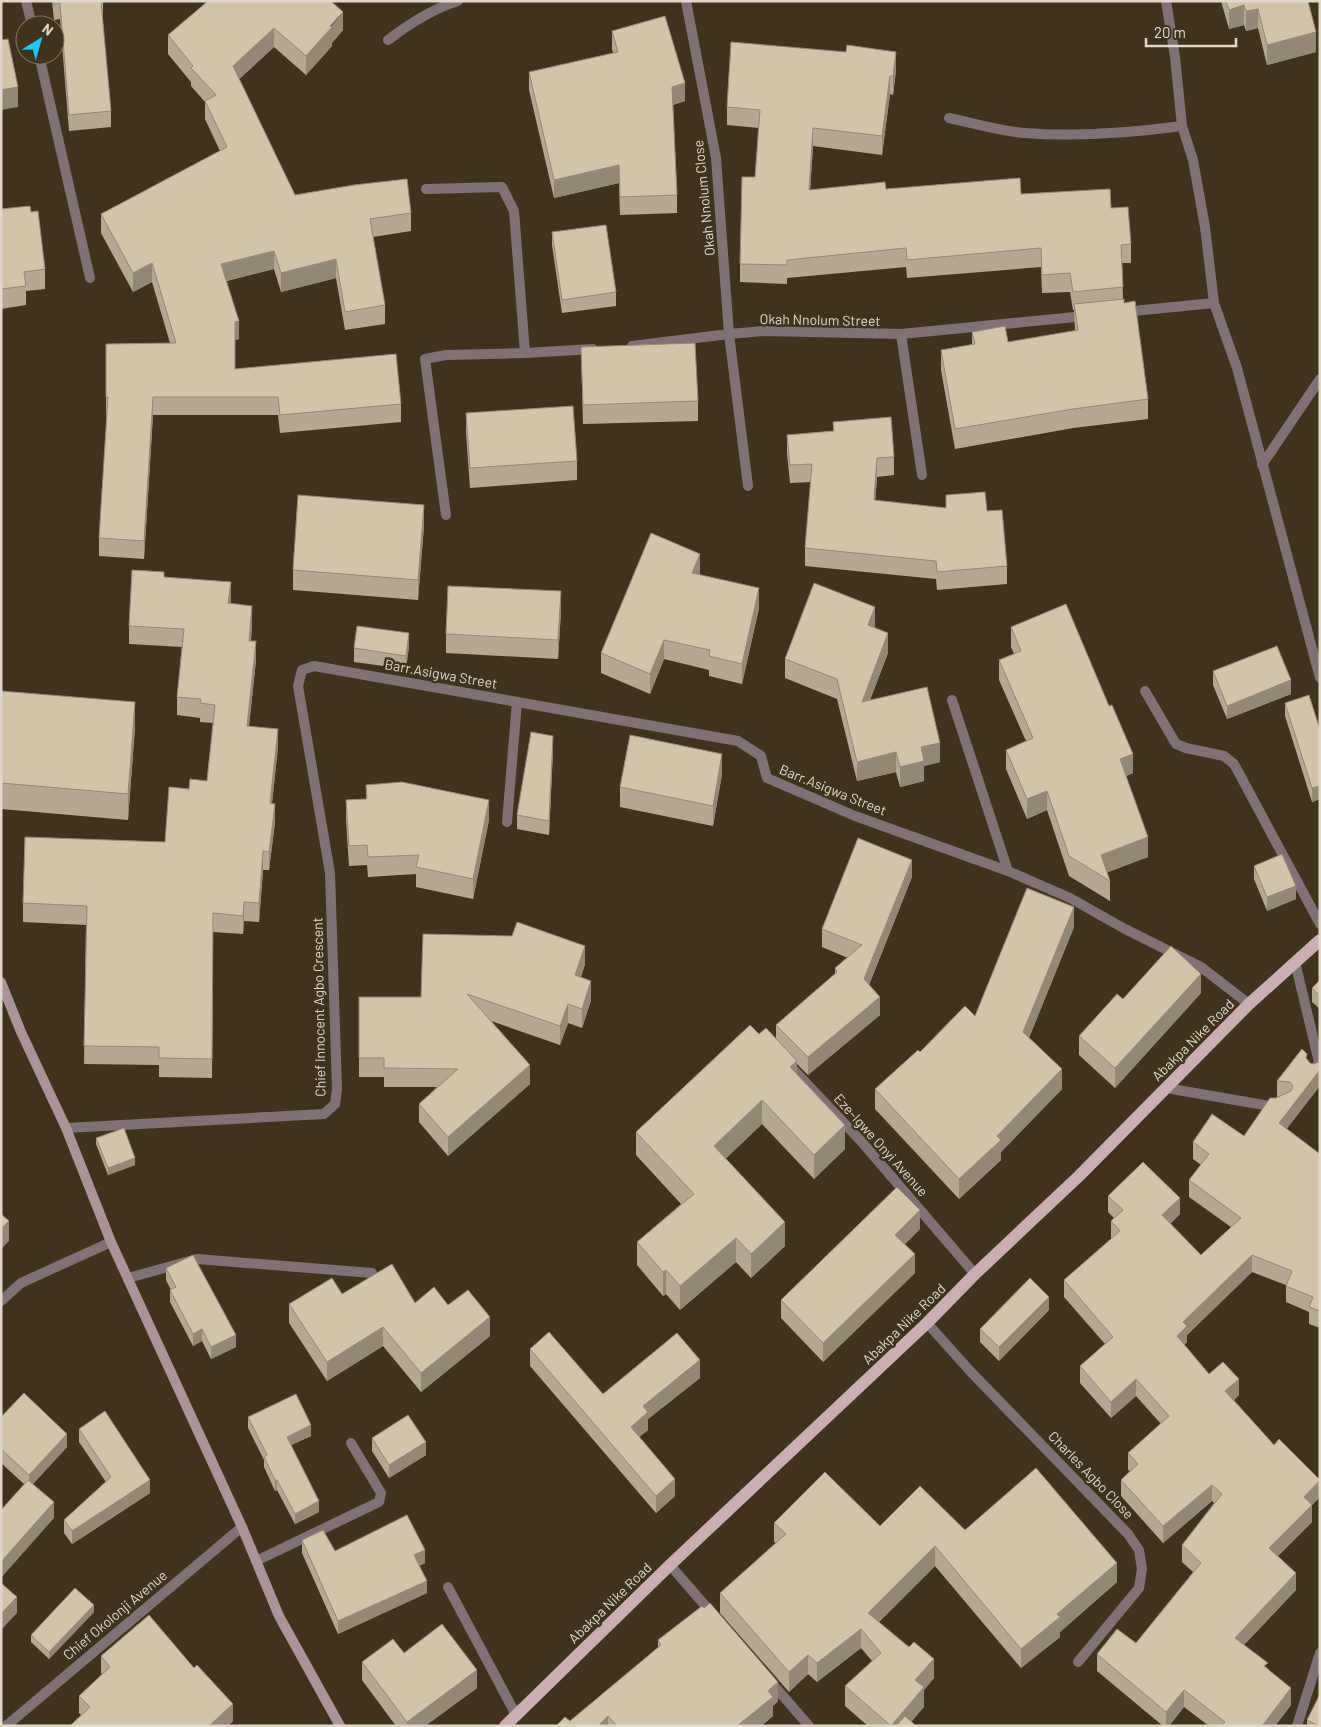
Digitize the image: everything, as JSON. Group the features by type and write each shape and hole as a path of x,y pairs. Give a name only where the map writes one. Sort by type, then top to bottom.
{"main road":[{"name":"Abakpa Nike Road","path":"505,1726 670,1565 928,1323 975,1274 1079,1176 1250,1004 1320,940"},
{"path":"1,982 21,1032 66,1128 111,1242 242,1527 279,1616 340,1726"}],"street":[{"path":"26,1 30,15"},
{"path":"388,40 404,27 443,5 458,1"},
{"name":"Okah Nnolum Close","path":"686,1 716,158 729,334 748,486"},
{"path":"1166,1 1182,126 1193,160 1205,227 1214,303 1237,368 1320,678"},
{"path":"41,65 90,278"},
{"path":"949,118 1023,133 1096,134 1139,132 1182,126"},
{"path":"426,189 502,187 514,212 525,353"},
{"path":"1116,313 1214,303"},
{"name":"Okah Nnolum Street","path":"622,347 765,331 901,334 1096,315"},
{"path":"901,334 922,475"},
{"path":"446,515 425,359 446,355 525,353 603,348"},
{"path":"1262,465 1320,379"},
{"name":"Barr.Asigwa Street","path":"302,670 314,666 738,741 761,756 767,778 855,816 1008,871 1070,898 1125,929 1201,967 1250,1004"},
{"name":"Chief Innocent Agbo Crescent","path":"66,1128 324,1114 335,1104 337,1089 330,873 298,686 302,670"},
{"path":"1145,691 1176,744 1224,756 1234,764 1320,924"},
{"path":"952,700 1008,871"},
{"path":"507,822 517,702"},
{"path":"1295,962 1319,1062 1313,1074"},
{"name":"Eze-Igwe Onyi Avenue","path":"782,1059 862,1141 975,1274"},
{"path":"1166,1088 1274,1108 1286,1104"},
{"path":"1,1301 21,1283 111,1242"},
{"path":"128,1278 197,1259 372,1273"},
{"name":"Charles Agbo Close","path":"928,1323 971,1372 1128,1534 1139,1550 1142,1569 1139,1588 1078,1662"},
{"path":"256,1561 379,1502 381,1493 351,1443"},
{"name":"Chief Okolonji Avenue","path":"6,1726 242,1527"},
{"path":"670,1565 721,1623"},
{"path":"448,1586 516,1715"},
{"path":"1296,1726 1320,1653"},
{"path":"765,1674 809,1726"}],"building":[{"path":"54,1 101,1 111,111 69,115 65,65 65,15 61,15 60,3 54,4"},
{"path":"208,1 331,1 343,12 306,56 274,28 233,66 295,195 354,185 407,179 411,213 370,219 385,305 345,312 336,259 281,273 274,251 221,264 239,321 235,322 235,369 396,354 401,404 280,415 278,397 153,397 144,541 99,538 108,397 106,397 106,344 176,343 152,263 133,273 101,214 227,147 205,101 216,95 191,68 193,66 168,35"},
{"path":"1226,1 1308,1 1316,32 1267,45 1258,9 1246,11 1244,5 1229,10"},
{"path":"665,16 685,83 672,87 677,195 620,197 619,165 554,180 529,72 618,52 612,31"},
{"path":"8,39 18,87 1,90 1,40"},
{"path":"731,42 846,52 847,45 896,52 893,76 890,76 882,136 813,128 809,190 885,182 886,189 1020,178 1021,194 1110,189 1111,208 1128,207 1131,244 1121,245 1123,287 1073,292 1070,273 1042,275 1041,248 907,260 906,248 787,260 787,265 740,264 742,177 755,177 760,110 727,107"},
{"path":"30,206 31,212 38,211 45,269 24,272 26,286 1,289 1,209"},
{"path":"606,225 616,292 562,300 552,232"},
{"path":"1124,299 1124,303 1135,301 1148,399 1073,409 955,429 941,350 975,344 972,332 1005,326 1008,342 1078,330 1074,304"},
{"path":"695,343 698,401 583,405 581,347"},
{"path":"573,406 577,461 470,468 466,413"},
{"path":"891,417 894,457 877,458 874,500 946,508 946,495 985,492 987,511 1002,510 1007,566 937,572 936,561 805,548 812,464 790,465 787,435 834,431 833,422"},
{"path":"298,495 424,505 418,580 293,570"},
{"path":"651,533 700,554 692,573 759,588 742,664 709,656 710,650 664,640 650,674 601,653"},
{"path":"132,570 164,572 164,577 231,582 228,603 252,606 249,641 256,641 247,726 278,729 270,803 275,804 269,852 263,851 259,903 244,902 243,916 213,913 212,1059 159,1058 159,1047 84,1046 87,906 23,903 25,837 165,842 169,787 189,789 190,779 207,781 215,705 200,703 201,699 177,697 184,629 129,626"},
{"path":"814,583 875,607 868,625 888,633 862,702 927,687 940,743 921,747 924,761 900,767 896,752 857,762 837,679 785,659"},
{"path":"448,586 561,591 558,640 446,634"},
{"path":"1066,604 1109,706 1112,705 1133,754 1120,759 1148,837 1101,855 1110,881 1069,856 1047,791 1027,799 1006,750 1033,738 999,660 1021,651 1011,627"},
{"path":"357,626 409,633 406,656 354,648"},
{"path":"1277,646 1291,680 1227,706 1213,671"},
{"path":"1,691 135,702 128,794 1,783"},
{"path":"1309,695 1320,730 1320,786 1312,788 1285,703"},
{"path":"531,732 553,736 549,821 517,815"},
{"path":"630,735 722,754 713,806 620,787"},
{"path":"402,782 489,800 473,879 416,867 419,855 368,857 367,845 349,846 346,800 367,799 366,785"},
{"path":"858,838 912,860 864,979 880,997 808,1057 776,1025 837,972 835,968 862,945 822,929"},
{"path":"1282,854 1296,886 1267,897 1254,866"},
{"path":"1027,888 1074,907 1023,1032 1062,1069 997,1136 1001,1140 959,1179 875,1089 918,1050 920,1052 965,1006 975,1016"},
{"path":"517,922 585,946 575,975 591,981 582,1009 568,1004 560,1026 467,994 530,1065 448,1137 419,1104 458,1069 384,1068 384,1058 359,1058 359,997 421,997 423,934 512,936"},
{"path":"1171,946 1201,974 1115,1068 1079,1036 1117,994 1123,999"},
{"path":"1320,980 1320,996 1312,988"},
{"path":"750,1025 759,1034 766,1028 797,1061 790,1067 845,1125 814,1155 762,1100 714,1146 785,1222 751,1254 736,1238 680,1286 666,1270 663,1272 637,1242 694,1194 636,1132"},
{"path":"1302,1049 1307,1054 1306,1058 1310,1063 1320,1063 1320,1070 1279,1123 1320,1154 1320,1311 1309,1307 1313,1297 1286,1286 1292,1271 1252,1255 1183,1322 1187,1326 1177,1336 1209,1374 1223,1362 1239,1379 1225,1391 1274,1445 1279,1439 1320,1480 1304,1497 1312,1505 1269,1548 1296,1573 1235,1638 1268,1663 1264,1666 1291,1688 1262,1726 1222,1726 1225,1722 1184,1690 1166,1712 1097,1654 1117,1629 1136,1643 1201,1563 1182,1545 1222,1494 1212,1485 1163,1526 1121,1480 1138,1464 1128,1453 1169,1416 1136,1379 1111,1402 1080,1366 1113,1337 1064,1280 1120,1231 1111,1221 1123,1210 1108,1196 1143,1162 1180,1198 1162,1215 1201,1255 1241,1218 1189,1180 1209,1154 1193,1142 1212,1114 1244,1136 1270,1098 1276,1098 1291,1091 1293,1086 1290,1082 1277,1081"},
{"path":"124,1128 135,1158 108,1168 96,1138"},
{"path":"897,1187 920,1210 895,1235 915,1254 823,1343 781,1300"},
{"path":"1,1214 9,1221 1,1229"},
{"path":"193,1255 236,1335 211,1347 202,1329 193,1334 170,1290 176,1287 166,1268"},
{"path":"392,1264 415,1303 434,1287 448,1305 468,1290 490,1317 421,1373 383,1327 327,1362 289,1304 332,1278 342,1294"},
{"path":"1030,1278 1049,1297 999,1347 980,1329"},
{"path":"549,1332 603,1394 677,1333 700,1360 643,1406 648,1412 631,1427 675,1479 656,1496 530,1349"},
{"path":"24,1393 67,1434 29,1475 1,1449 1,1417"},
{"path":"296,1394 311,1425 287,1437 319,1501 295,1514 277,1480 275,1480 264,1457 267,1455 248,1417"},
{"path":"105,1411 150,1480 72,1531 64,1520 111,1477 79,1429"},
{"path":"408,1415 426,1442 389,1465 372,1438"},
{"path":"1036,1468 1117,1563 1057,1614 1060,1617 1021,1649 935,1546 868,1613 909,1647 914,1642 934,1659 915,1680 924,1687 891,1726 845,1686 881,1653 861,1629 817,1663 808,1655 789,1672 720,1593 786,1534 774,1523 825,1472 880,1526 920,1486 965,1530"},
{"path":"28,1480 54,1502 1,1562 1,1510"},
{"path":"407,1515 425,1550 414,1555 427,1581 338,1621 302,1540 323,1530 335,1551"},
{"path":"1,1583 17,1597 1,1614"},
{"path":"75,1588 94,1605 49,1652 31,1635"},
{"path":"710,1603 778,1682 768,1691 773,1697 737,1726 617,1726 608,1716 598,1726 556,1726 565,1717 570,1721 661,1645 658,1640 702,1606 704,1608"},
{"path":"149,1615 194,1668 197,1665 233,1704 209,1726 70,1726 90,1707 79,1696 110,1667 101,1656"},
{"path":"442,1624 477,1670 407,1722 362,1662 393,1639 404,1653"},
{"path":"1320,1694 1320,1726 1319,1726 1307,1720"},
{"path":"905,1716 916,1726 896,1726"}]}
